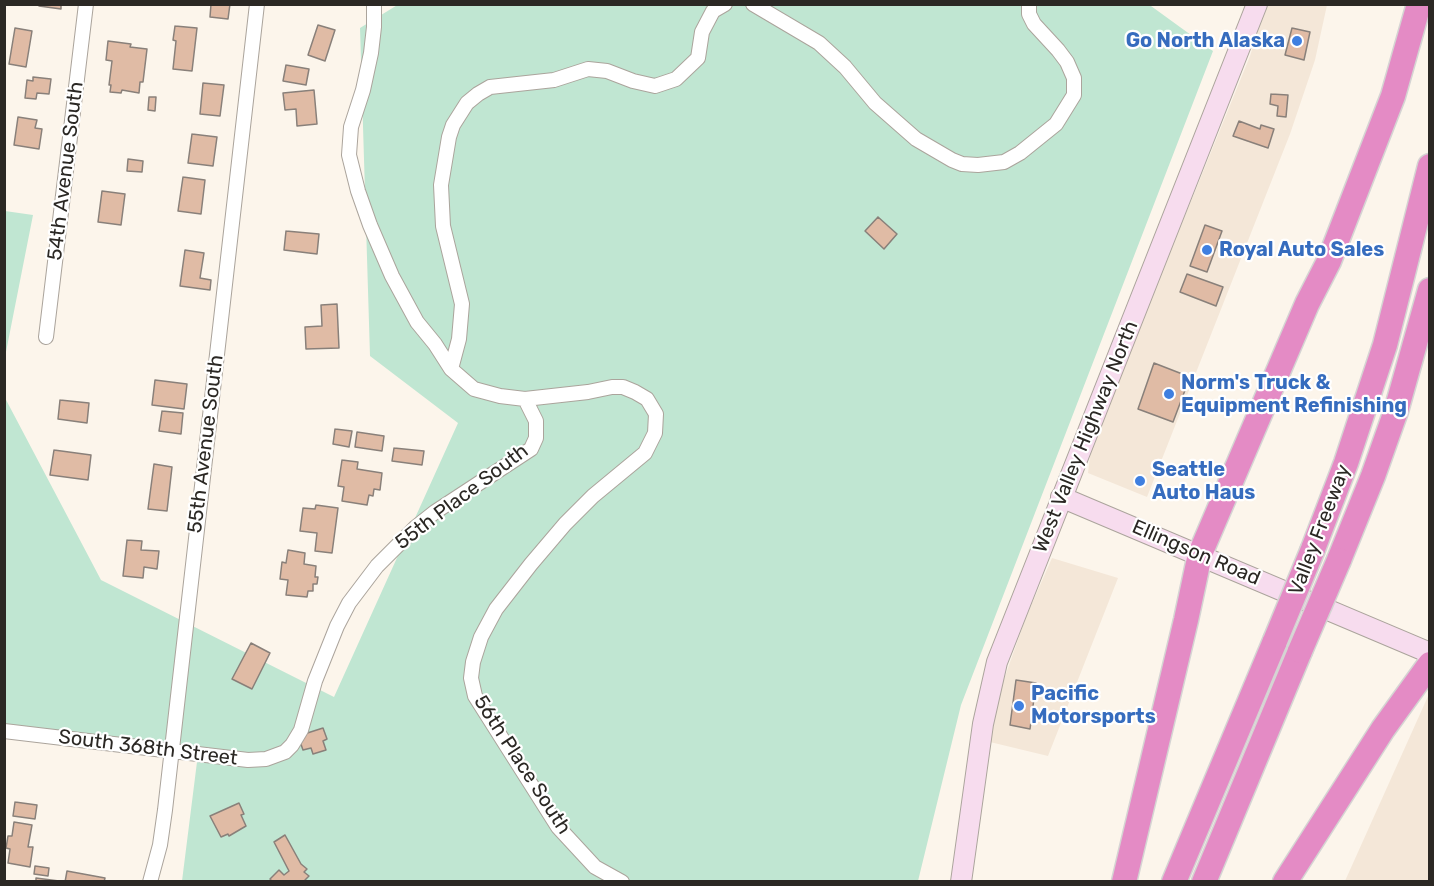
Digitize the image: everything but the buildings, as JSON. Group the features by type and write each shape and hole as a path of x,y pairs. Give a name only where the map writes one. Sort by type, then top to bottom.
{"highway":[{"path":"1124,882 1200,554 1307,304 1329,261 1394,96 1419,4"},
{"name":"Valley Freeway","path":"1174,882 1313,549 1346,463 1385,345 1430,166"},
{"name":"Valley Freeway","path":"1204,882 1373,476 1396,411 1430,290"},
{"path":"1285,882 1383,729 1430,664"}],"main road":[{"name":"West Valley Highway North","path":"961,882 988,696 997,662 1257,4"},
{"name":"Ellingson Road","path":"1062,497 1430,653"}],"street":[{"name":"54th Avenue South","path":"46,337 87,4"},
{"name":"55th Avenue South","path":"150,882 161,839 257,4"},
{"path":"374,4 369,66 350,134 350,161 370,225 396,285 417,322 451,369"},
{"path":"451,369 459,339 462,304 443,226 441,185 449,137 453,125 467,104 490,87 554,80 588,69 607,70 633,81 655,86 676,79 698,58 702,32 713,11 725,4"},
{"path":"753,4 819,43 846,67 875,104 916,139 952,160 962,164 978,165 1004,162 1020,153 1056,124 1074,95 1074,78 1067,63 1034,24 1029,14 1029,4"},
{"name":"56th Place South","path":"451,369 474,389 500,396 525,399 623,387 647,399 657,416 655,433 645,453 593,496 565,524 496,609 481,637 473,662 471,678 475,696 558,827 595,867 622,882"},
{"name":"55th Place South","path":"289,749 301,730 315,681 337,626 349,603 377,566 416,527 435,512 531,449 536,438 536,421 525,399"},
{"name":"South 368th Street","path":"4,731 256,760 276,757 289,749"}],"shaded area":[{"path":"1266,5 1327,5 1315,60 1290,134 1147,497 1088,473 1091,448 1138,326 1250,56"},
{"path":"1052,558 1118,578 1048,756 990,742 996,702 1026,617"},
{"path":"1429,694 1429,881 1345,881"}],"green space":[{"path":"399,4 1151,4 1213,51 961,705 918,881 182,881 198,754 5,731 4,396 101,580 334,697 458,423 370,356 360,28"},
{"path":"4,211 33,215 5,357"}],"place":[{"name":"Go North Alaska","path":"1297,41"},
{"name":"Royal Auto Sales","path":"1207,250"},
{"name":"Norm's Truck & Equipment Refinishing","path":"1169,394"},
{"name":"Seattle Auto Haus","path":"1140,481"},
{"name":"Pacific Motorsports","path":"1019,706"}]}
